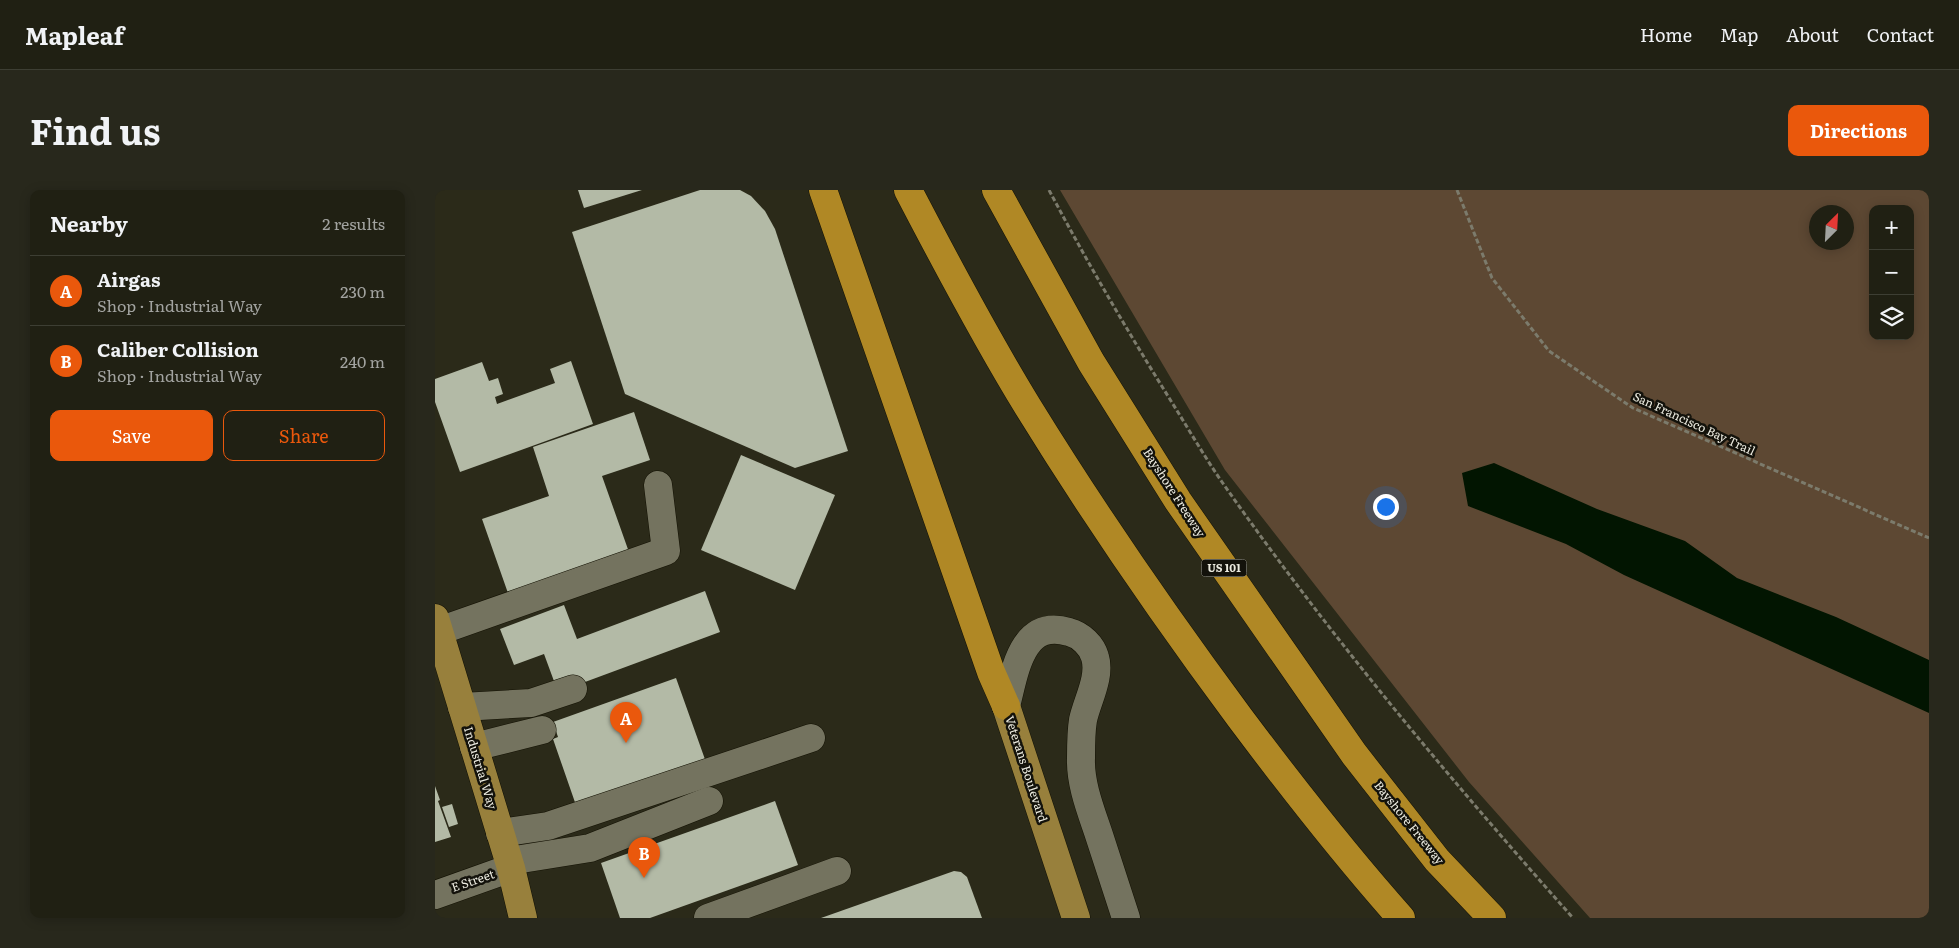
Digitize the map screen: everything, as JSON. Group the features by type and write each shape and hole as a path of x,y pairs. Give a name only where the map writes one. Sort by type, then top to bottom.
{"highway":[{"path":"823,190 991,672 1005,706"},
{"path":"908,190 954,277 1027,406 1117,547 1214,683 1298,795 1401,918"},
{"name":"Bayshore Freeway","path":"996,190 1091,362 1178,501 1354,754 1437,860 1492,918"}],"main road":[{"name":"Industrial Way","path":"437,625 510,865 523,918"},
{"name":"Veterans Boulevard","path":"1005,706 1075,918"}],"street":[{"path":"437,625 666,551 658,485"},
{"name":"Veterans Boulevard","path":"1005,706 1021,652 1030,640 1042,631 1058,629 1073,633 1086,642 1095,657 1096,670 1083,721 1081,760 1083,776 1092,814 1126,918"},
{"path":"462,708 531,704 573,689"},
{"path":"474,746 542,730"},
{"path":"500,833 548,826 811,738"},
{"name":"E Street","path":"435,895 510,865 590,848 709,801"},
{"path":"708,918 837,871"}],"path":[{"path":"1049,190 1134,341 1221,480 1318,612 1398,716 1483,817 1573,918"},
{"name":"San Francisco Bay Trail","path":"1457,190 1492,278 1549,350 1633,408 1929,538"}],"shaded area":[{"path":"1060,190 1929,190 1929,918 1590,918 1469,782 1225,470"},
{"path":"1494,463 1597,509 1685,541 1737,578 1836,617 1929,660 1929,713 1624,575 1566,544 1468,506 1462,473"}],"building":[{"path":"578,190 642,190 584,208"},
{"path":"700,190 740,190 751,196 765,211 775,229 848,451 795,468 625,394 572,232"},
{"path":"571,361 593,424 460,472 435,402 435,379 482,362 489,381 498,378 503,394 495,397 497,404 555,383 550,369"},
{"path":"634,412 650,460 602,476 630,555 509,596 482,519 549,496 533,447"},
{"path":"741,455 835,495 795,590 701,550"},
{"path":"705,591 720,632 558,692 544,654 514,665 500,629 564,605 577,639"},
{"path":"676,678 707,765 578,811 553,739 558,737 553,722"},
{"path":"435,786 440,800 438,801 451,837 435,842"},
{"path":"775,801 798,865 650,918 620,918 601,863"},
{"path":"452,804 458,824 449,827 442,807"},
{"path":"954,871 961,872 967,877 982,918 821,918"}],"place":[{"name":"Airgas","path":"626,743"},
{"name":"Caliber Collision","path":"644,878"}]}
